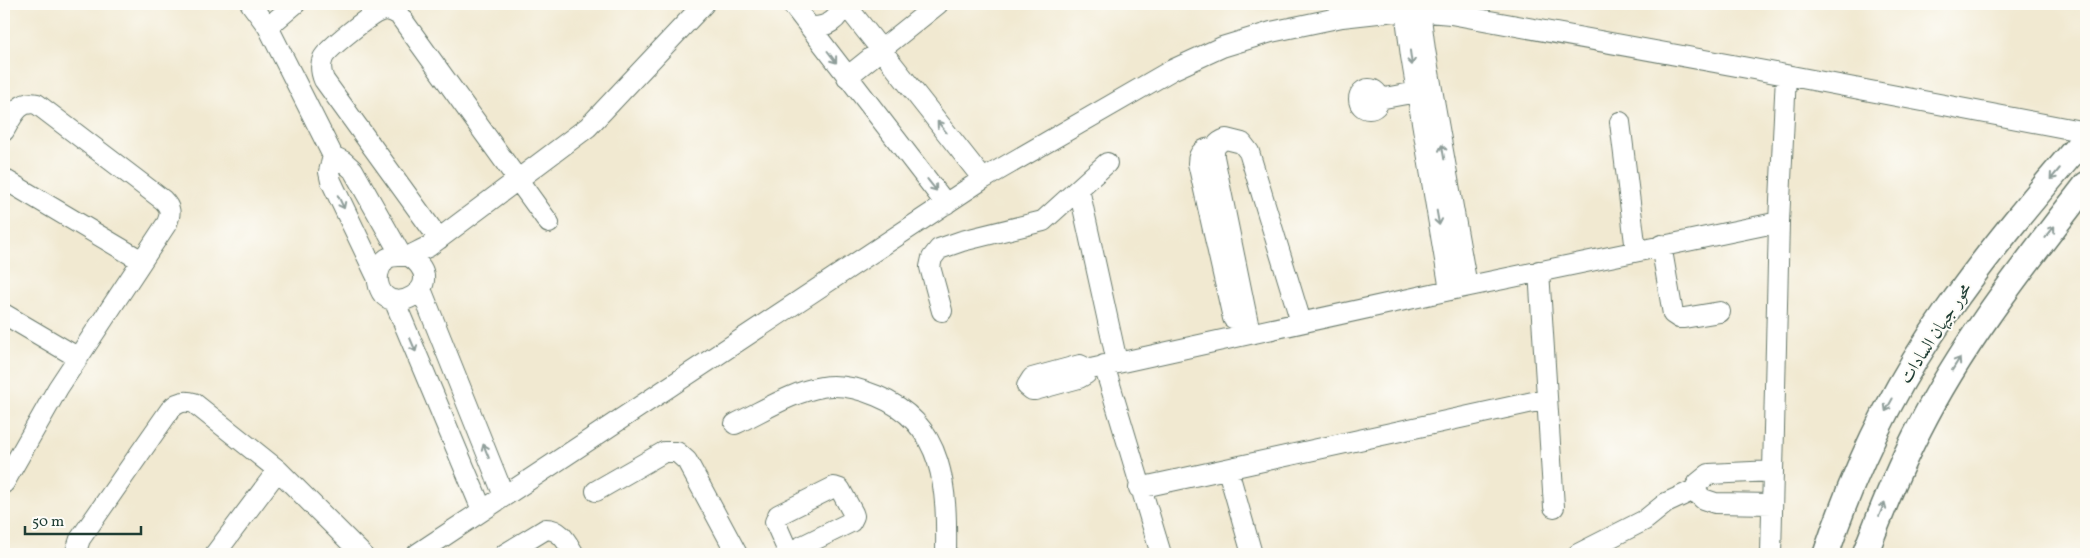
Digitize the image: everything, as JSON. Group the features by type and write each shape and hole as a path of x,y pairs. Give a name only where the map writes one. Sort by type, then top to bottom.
{"main road":[{"name":"محور جيهان السادات","path":"1826,554 1840,512 1862,460 1886,410 1914,362 1944,315 1977,270 2086,137"},
{"name":"محور جيهان السادات","path":"1865,554 1896,474 1943,385 2005,289 2086,184"}],"lane":[{"path":"251,4 268,27 333,156 343,161 353,170 405,255 417,262 423,271 424,282 421,289 409,299 402,301 394,300 382,291 330,181 329,172 333,156"},
{"path":"268,27 295,4"},
{"path":"377,277 379,268 392,256 405,255 428,247 520,180 588,127 704,4"},
{"path":"810,27 818,28 833,22 844,4 983,179"},
{"path":"847,77 938,4"},
{"path":"796,5 847,77 946,204"},
{"path":"439,239 322,75 321,63 326,53 375,14 386,10 399,15 520,180 549,223"},
{"path":"1413,10 1417,92 1459,288"},
{"path":"1413,10 1425,50 1459,288"},
{"path":"417,554 983,179 1172,70 1222,47 1271,32 1342,17 1413,10 1451,14 2086,132"},
{"path":"1771,554 1779,222 1786,75"},
{"path":"1379,99 1417,92"},
{"path":"4,132 21,105 29,102 37,104 163,200 169,206 171,214 167,223 39,419 4,483"},
{"path":"1620,122 1636,251"},
{"path":"1244,334 1220,223 1198,159 1199,154 1206,148 1215,148 1221,140 1232,139 1242,143 1250,152 1301,322"},
{"path":"942,311 930,267 932,258 939,249 962,241 1043,221 1107,163"},
{"path":"4,179 142,261"},
{"path":"1079,189 1102,366 1160,554"},
{"path":"1102,366 1459,288 1779,222"},
{"path":"1662,246 1673,314 1679,318 1684,318 1720,312"},
{"path":"1539,271 1554,507"},
{"path":"421,289 504,496"},
{"path":"394,300 482,510"},
{"path":"4,314 78,357"},
{"path":"735,424 807,390 823,387 854,389 869,393 896,406 918,425 935,451 940,465 944,487 946,554"},
{"path":"1140,488 1547,399"},
{"path":"75,554 77,544 85,531 170,410 181,402 194,403 278,470 362,554"},
{"path":"596,491 664,452 677,452 687,461 736,554"},
{"path":"215,554 278,470"},
{"path":"1228,470 1252,554"},
{"path":"1578,554 1645,520 1666,503 1694,490 1698,483 1709,474 1773,470"},
{"path":"1694,490 1703,499 1715,503 1772,504"},
{"path":"505,554 546,529 557,531 574,554"}]}
